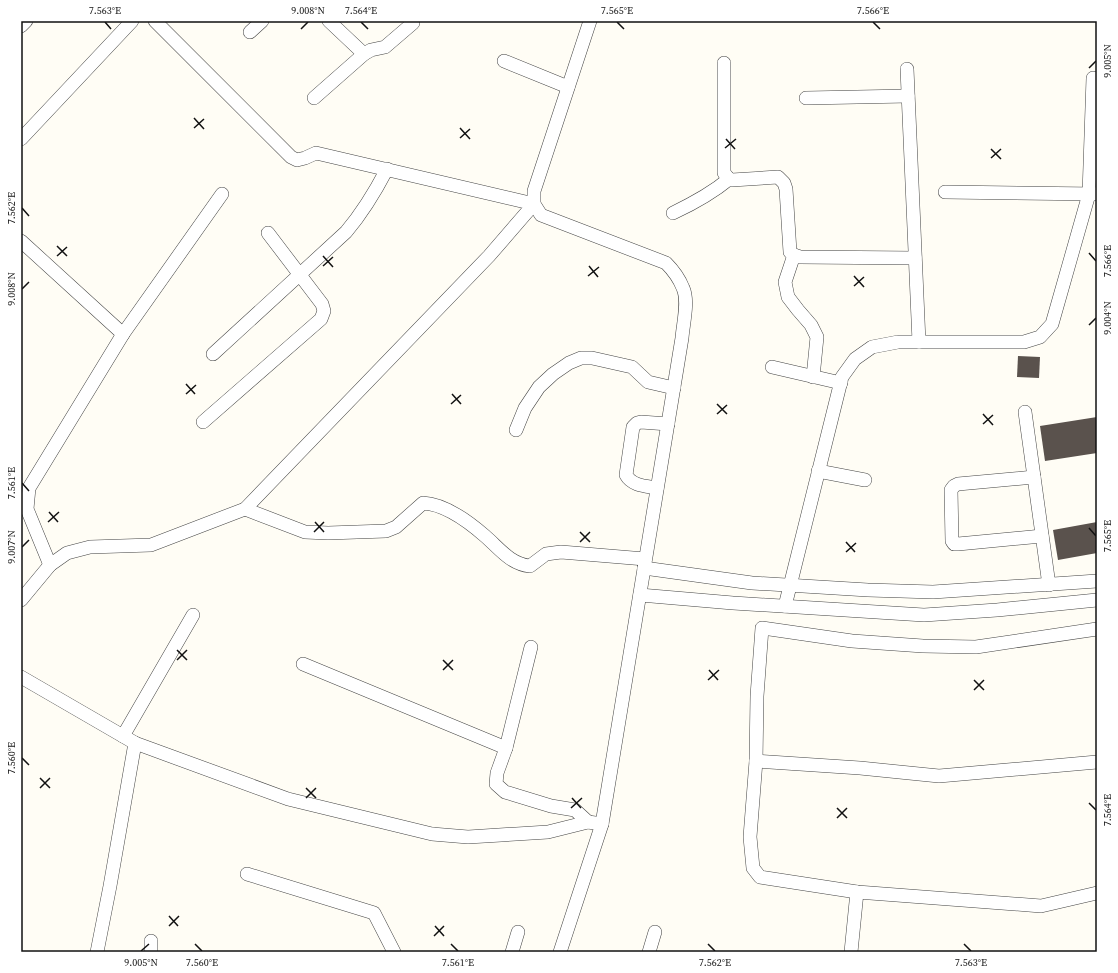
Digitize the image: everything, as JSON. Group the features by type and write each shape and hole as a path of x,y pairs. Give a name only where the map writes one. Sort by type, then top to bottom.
{"street":[{"path":"21,26 26,21"},
{"path":"21,139 132,21"},
{"path":"155,21 291,158 297,160 316,153 534,204"},
{"path":"250,32 262,21"},
{"path":"329,21 364,54"},
{"path":"560,952 602,824 674,388 685,308 684,289 677,275 666,262 541,215 534,204 534,191 590,21"},
{"path":"314,98 364,54 371,50 386,47 413,23"},
{"path":"504,61 568,86"},
{"path":"724,63 724,173 729,179 736,180 778,177 784,183 786,189 790,252 800,257 915,258"},
{"path":"907,69 919,342"},
{"path":"784,606 842,377 855,358 872,347 898,342 1024,342 1040,337 1052,324 1093,194 1093,78"},
{"path":"806,98 908,96"},
{"path":"213,354 346,232 359,217 387,169"},
{"path":"673,213 697,202 713,192 729,179"},
{"path":"945,192 1093,194"},
{"path":"50,565 27,509 29,488 123,334 222,194"},
{"path":"22,598 50,565 68,553 90,547 151,545 245,509 489,256 534,204"},
{"path":"203,422 321,319 324,311 322,304 268,234"},
{"path":"21,241 123,334"},
{"path":"794,255 785,282 788,297 811,324 817,337 813,377"},
{"path":"516,430 525,408 539,387 553,374 569,363 581,358 592,358 632,367 648,382 674,388"},
{"path":"772,367 841,383"},
{"path":"1025,412 1050,585"},
{"path":"657,488 633,483 626,475 633,427 637,423 641,422 668,424"},
{"path":"818,471 865,480"},
{"path":"1034,477 958,484 954,486 951,490 952,541 954,544 958,544 1042,536"},
{"path":"245,509 305,532 328,533 386,531 396,527 423,503 429,503 447,509 484,535 509,559 524,566 530,566 546,554 561,552 644,564 752,583 868,590 933,592 1097,582"},
{"path":"640,595 924,615 1097,600"},
{"path":"123,736 193,615"},
{"path":"1097,629 976,647 960,647 852,641 762,628 756,696 756,761 750,837 753,868 760,876 857,892 1041,906 1097,893"},
{"path":"531,647 506,748 497,773 496,784 505,792 551,806 575,810 588,822"},
{"path":"302,664 506,748"},
{"path":"21,677 135,743 288,799 432,834 468,837 548,832 588,822 602,824"},
{"path":"97,952 135,743"},
{"path":"756,761 860,768 939,776 1097,762"},
{"path":"247,874 374,912 394,952"},
{"path":"851,952 857,892"},
{"path":"512,952 518,932"},
{"path":"649,952 655,932"}],"building":[{"path":"1018,356 1040,357 1039,378 1017,377"},
{"path":"1097,417 1097,453 1045,461 1040,426"},
{"path":"1097,522 1097,553 1058,560 1053,530"}]}
